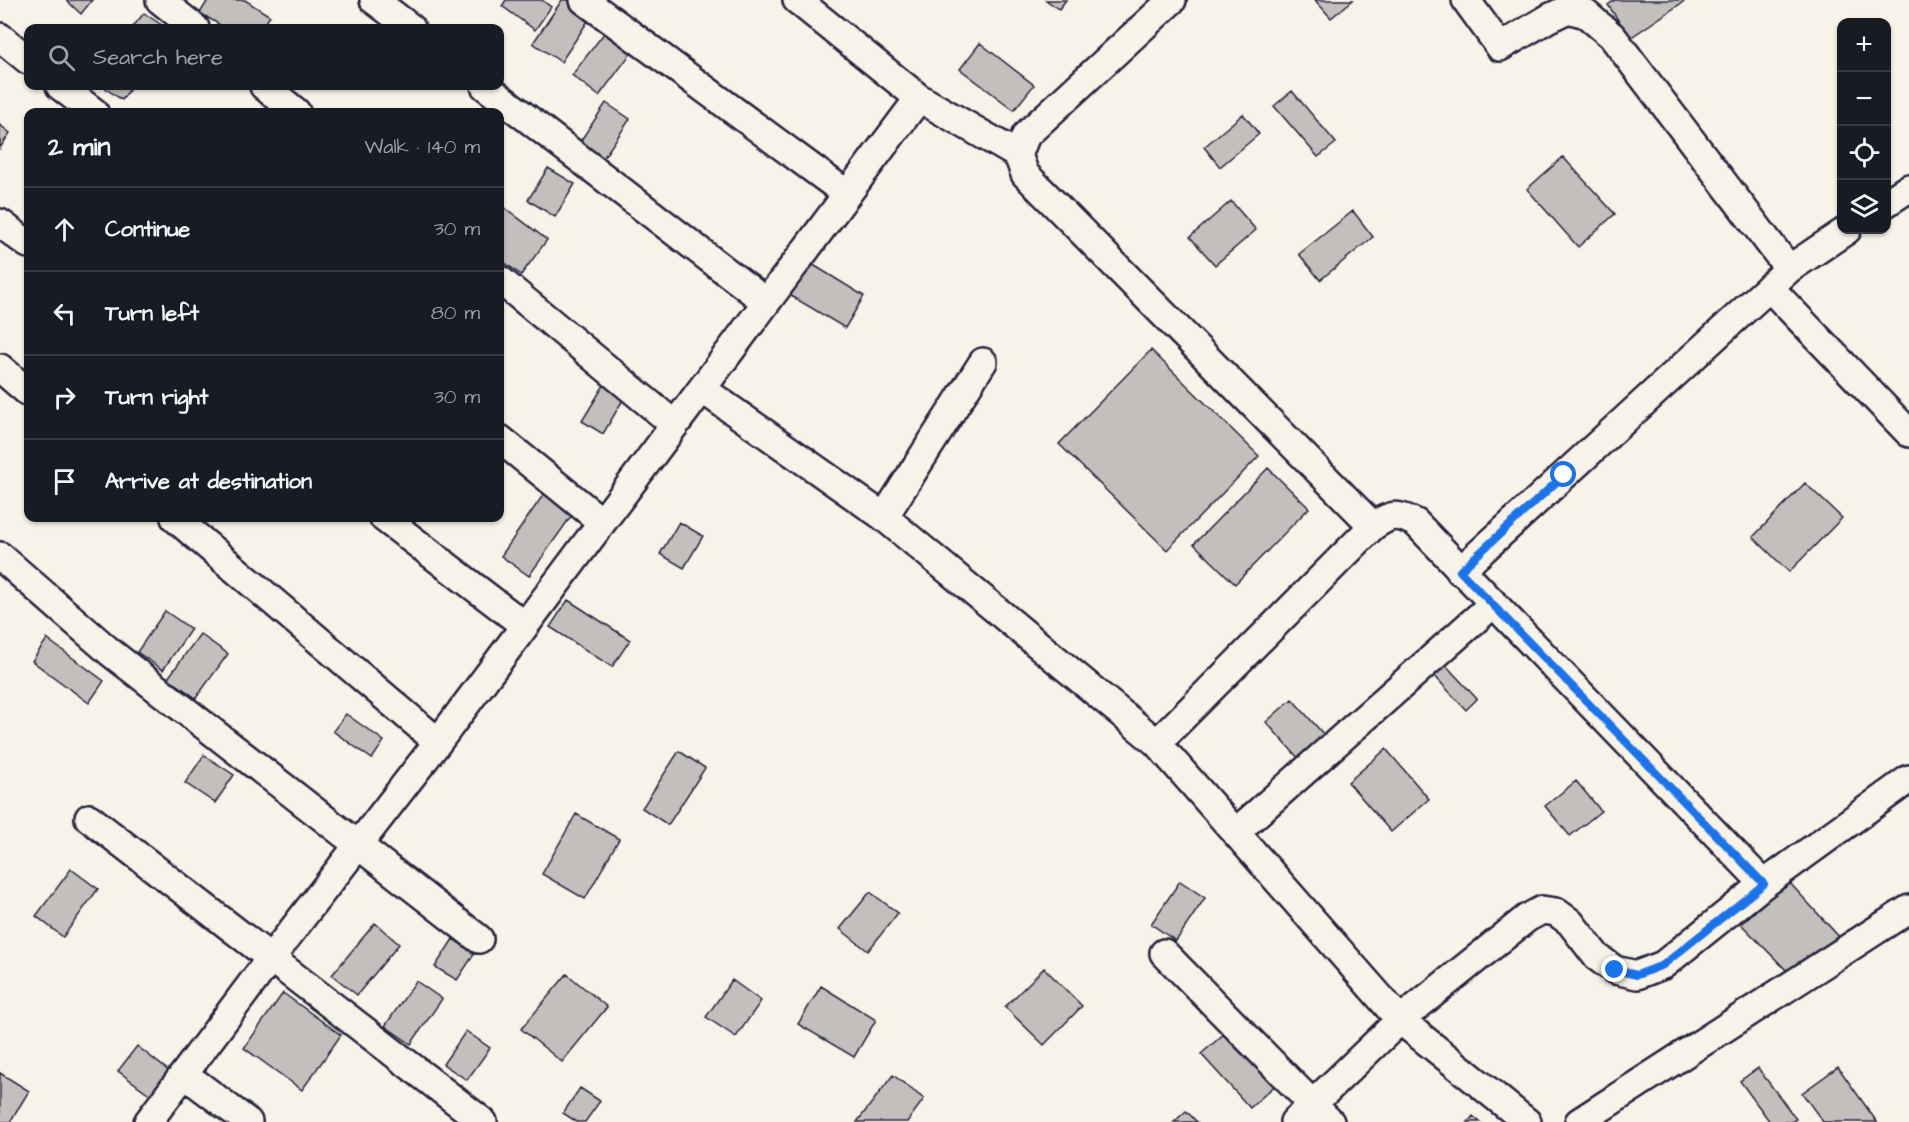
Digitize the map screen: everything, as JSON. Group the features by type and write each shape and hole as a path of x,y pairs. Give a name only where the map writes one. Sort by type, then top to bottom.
{"street":[{"path":"160,0 190,24"},
{"path":"374,0 406,24"},
{"path":"584,0 847,194"},
{"path":"797,0 920,98 1018,155 1025,174 1373,526"},
{"path":"1018,155 1026,135 1172,0"},
{"path":"1466,0 1500,47 1568,9 1586,14 1604,28 1789,269"},
{"path":"0,37 24,57"},
{"path":"65,90 89,108"},
{"path":"269,90 291,108"},
{"path":"490,90 766,302"},
{"path":"148,1122 270,959 438,742 920,98"},
{"path":"1891,200 1909,188"},
{"path":"0,223 24,241"},
{"path":"1460,571 1789,269 1841,234"},
{"path":"504,283 675,425"},
{"path":"1769,287 1909,433"},
{"path":"884,517 983,362"},
{"path":"0,368 24,389"},
{"path":"702,389 884,517 1157,743 1400,1020 1527,1122"},
{"path":"504,442 602,522"},
{"path":"1157,743 1373,526 1388,517 1402,516 1416,524 1764,884"},
{"path":"180,522 438,742"},
{"path":"389,522 524,625"},
{"path":"0,556 110,652 479,939"},
{"path":"1236,832 1493,604"},
{"path":"1164,953 1312,1116 1400,1020 1527,918 1542,910 1556,912 1570,922 1597,957 1615,970 1637,975 1663,965 1764,884 1909,779"},
{"path":"89,818 483,1122"},
{"path":"1579,1122 1909,909"},
{"path":"184,1074 248,1122"}],"building":[{"path":"66,0 92,0 81,14"},
{"path":"208,0 245,0 270,16 265,24 218,24 200,13"},
{"path":"506,0 542,0 551,7 535,30 502,6"},
{"path":"562,0 576,0 594,12 561,62 533,43"},
{"path":"1046,0 1066,0 1059,9"},
{"path":"1315,0 1353,0 1331,18"},
{"path":"1615,0 1686,0 1630,38 1608,5"},
{"path":"144,13 160,24 135,24"},
{"path":"608,28 635,48 599,96 572,75"},
{"path":"980,43 1034,85 1014,110 960,69"},
{"path":"108,90 129,90 122,100"},
{"path":"1292,91 1336,143 1318,157 1274,106"},
{"path":"606,103 630,119 600,163 577,146"},
{"path":"1243,114 1259,134 1220,167 1204,147"},
{"path":"0,125 10,133 0,148"},
{"path":"1563,157 1615,214 1578,247 1527,189"},
{"path":"548,168 575,184 555,217 528,200"},
{"path":"1231,201 1256,230 1215,265 1190,237"},
{"path":"504,207 547,240 521,275 504,262"},
{"path":"1353,211 1373,237 1320,280 1299,254"},
{"path":"802,258 864,296 845,328 783,291"},
{"path":"1151,350 1259,456 1167,550 1059,444"},
{"path":"607,380 627,393 603,434 582,421"},
{"path":"1268,468 1309,508 1235,584 1194,544"},
{"path":"1805,483 1842,518 1789,572 1753,537"},
{"path":"550,485 579,505 529,576 501,556"},
{"path":"679,522 703,536 684,568 660,554"},
{"path":"568,600 630,640 612,667 550,627"},
{"path":"165,611 191,629 163,670 137,652"},
{"path":"200,634 228,654 196,698 168,678"},
{"path":"47,639 104,681 89,703 32,661"},
{"path":"1441,660 1477,699 1466,710 1430,671"},
{"path":"1292,699 1326,737 1300,760 1266,722"},
{"path":"346,714 384,741 372,759 333,731"},
{"path":"1386,749 1429,799 1391,832 1348,782"},
{"path":"679,751 705,768 668,825 642,808"},
{"path":"204,755 234,775 215,803 185,783"},
{"path":"1576,781 1601,811 1570,836 1545,806"},
{"path":"576,814 619,839 585,899 542,874"},
{"path":"71,869 98,889 63,937 36,916"},
{"path":"1180,881 1205,898 1176,941 1151,924"},
{"path":"1788,881 1842,940 1793,977 1741,924"},
{"path":"870,892 898,913 868,951 840,929"},
{"path":"375,923 399,944 357,995 332,975"},
{"path":"453,939 475,953 457,980 435,967"},
{"path":"1044,968 1082,1006 1044,1045 1005,1007"},
{"path":"567,974 607,1007 562,1062 521,1029"},
{"path":"732,980 761,1001 736,1037 706,1017"},
{"path":"416,981 442,999 411,1044 385,1026"},
{"path":"821,986 876,1020 854,1057 798,1024"},
{"path":"283,993 341,1035 302,1090 244,1048"},
{"path":"1234,1025 1283,1078 1250,1108 1201,1054"},
{"path":"466,1031 490,1048 467,1080 443,1064"},
{"path":"137,1046 170,1072 152,1096 118,1071"},
{"path":"1838,1067 1877,1122 1823,1122 1802,1093"},
{"path":"1758,1068 1796,1119 1791,1122 1770,1122 1740,1081"},
{"path":"0,1073 29,1091 10,1122 0,1122"},
{"path":"893,1075 924,1099 907,1122 857,1122"},
{"path":"580,1088 600,1101 585,1122 577,1122 563,1113"},
{"path":"1186,1111 1197,1122 1174,1122"},
{"path":"1473,1116 1480,1122 1468,1122"}],"route":[{"path":"1564,475 1460,571 1764,884 1663,965 1637,975 1615,970"}]}
